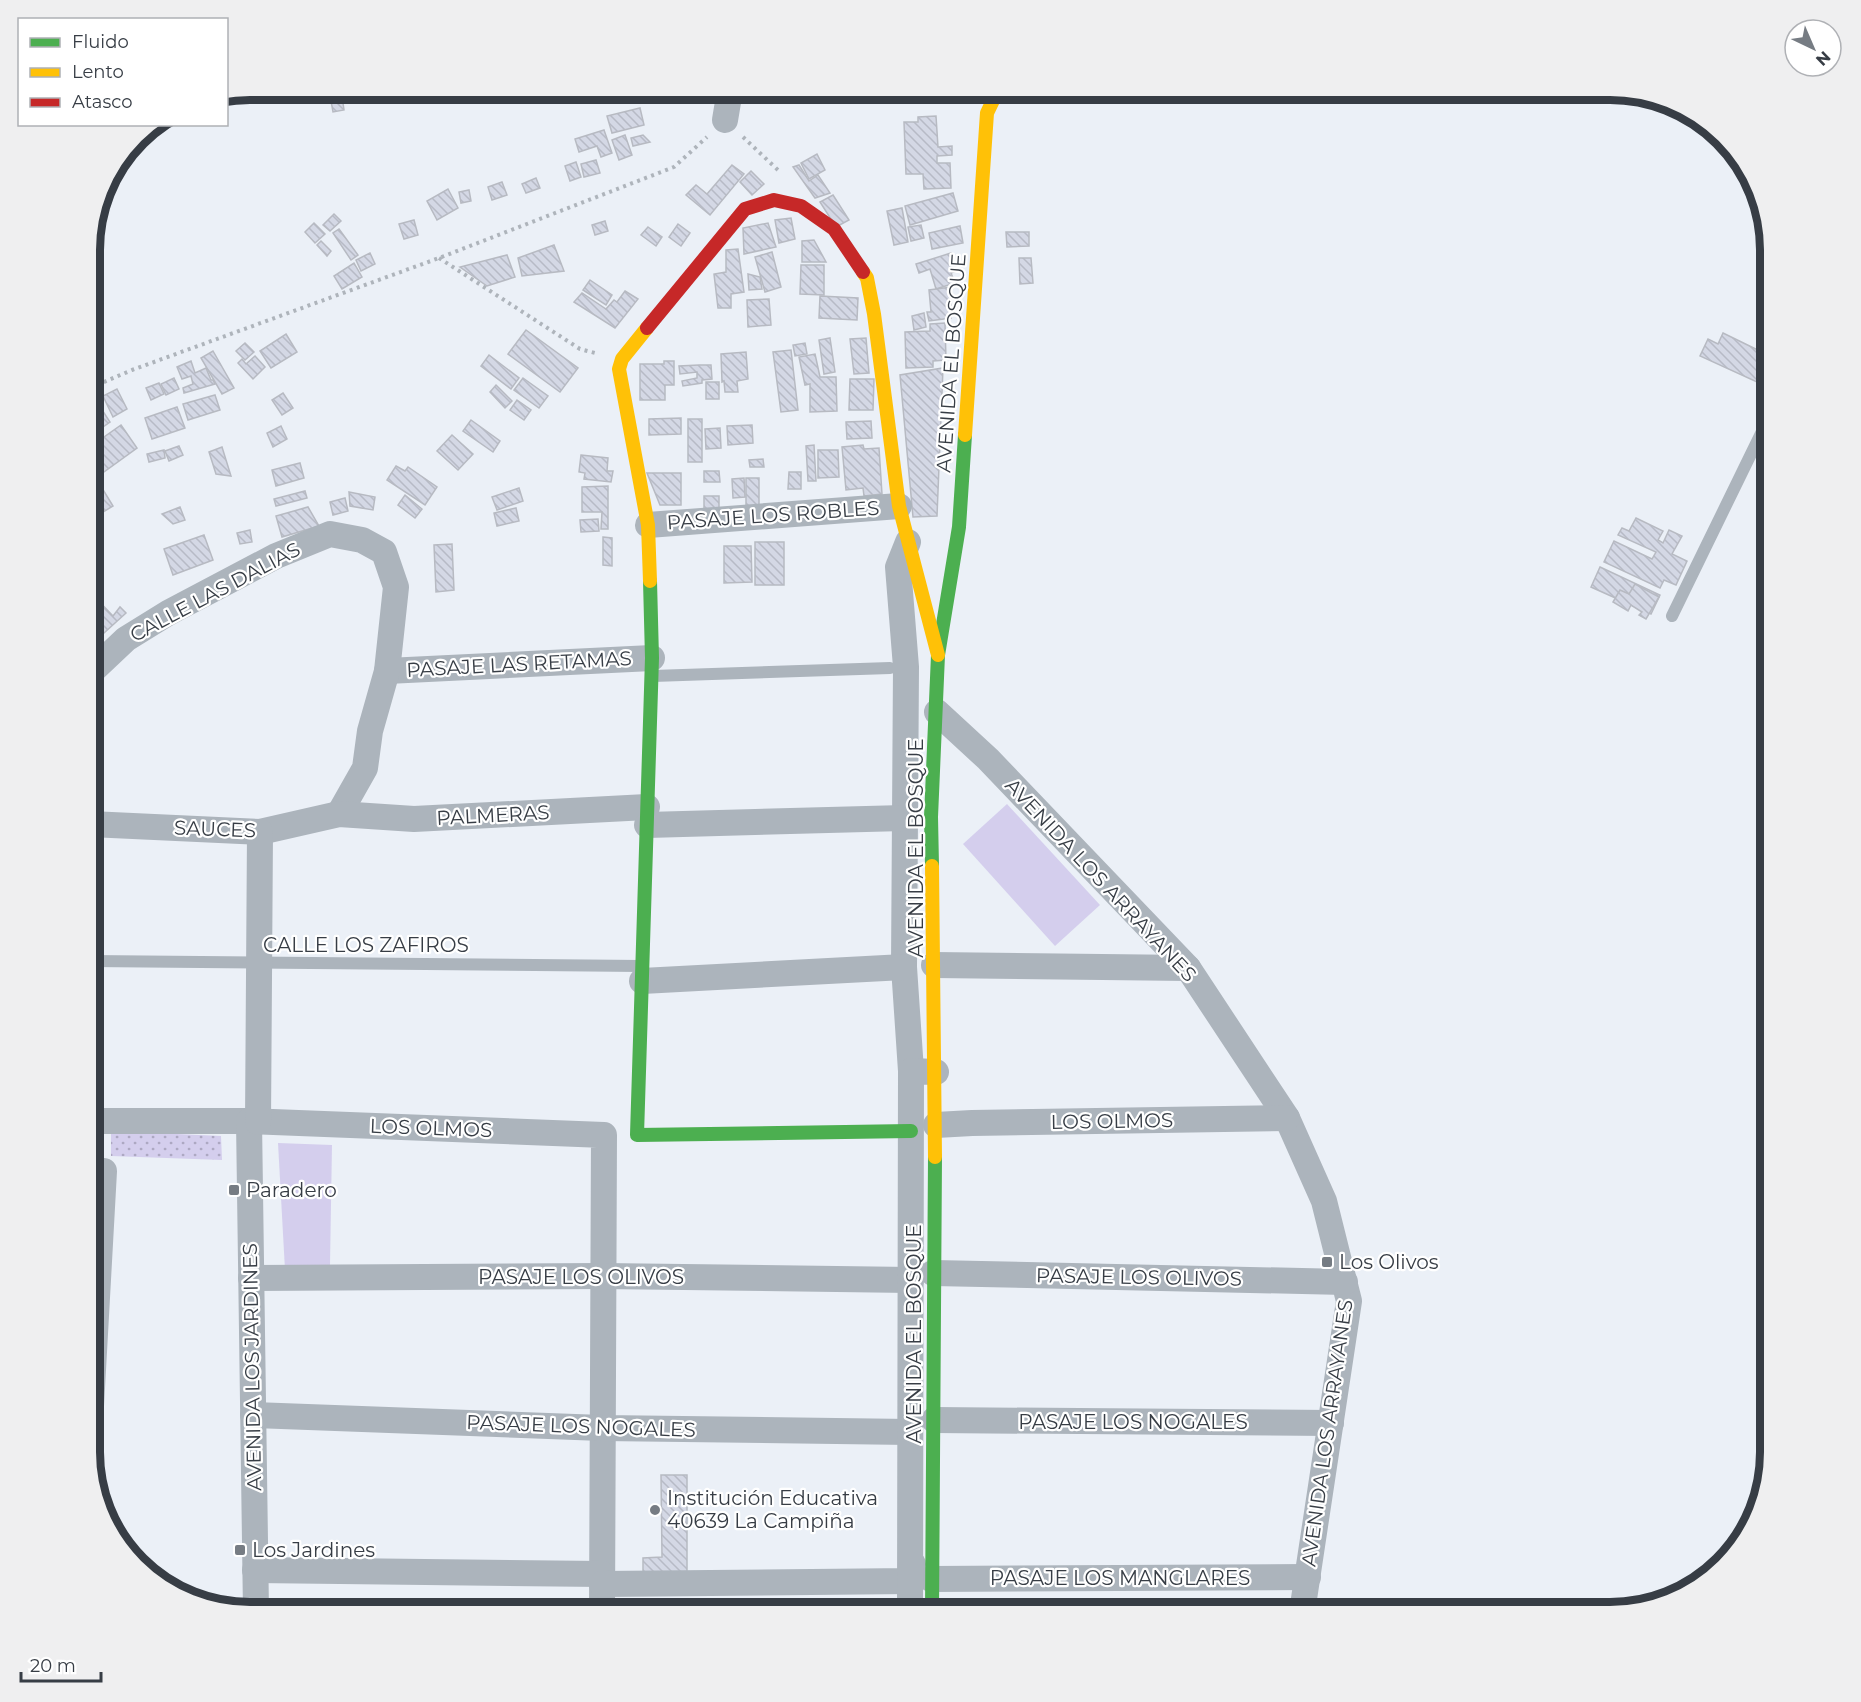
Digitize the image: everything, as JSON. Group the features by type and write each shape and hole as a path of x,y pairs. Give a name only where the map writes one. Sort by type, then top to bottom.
{"street":[{"name":"AVENIDA EL BOSQUE","path":"924,1072 934,965 931,817 938,655 959,527 987,113 993,100"},
{"path":"725,120 728,101"},
{"path":"904,967 642,973 652,667 648,525 619,369 622,359 745,209 774,200 801,206 834,229 867,278 874,314 899,506 938,655"},
{"name":"PASAJE LOS ROBLES","path":"648,525 899,506"},
{"name":"CALLE LAS DALIAS","path":"101,663 126,639 168,613 276,556 330,534 362,540 384,552 396,586 387,671"},
{"path":"908,542 898,567 906,667 904,967 924,1072 922,1276 910,1432 921,1580 913,1602"},
{"name":"PASAJE LAS RETAMAS","path":"387,671 652,667"},
{"path":"339,814 365,768 370,731 387,671"},
{"name":"AVENIDA LOS ARRAYANES","path":"937,712 988,759 1188,968 1287,1118 1324,1201 1349,1301 1304,1602"},
{"name":"PALMERAS","path":"339,814 414,819 647,816 904,818"},
{"name":"SAUCES","path":"101,825 260,832 339,814"},
{"name":"AVENIDA LOS JARDINES","path":"256,1602 251,1278 260,832"},
{"path":"934,965 1188,968"},
{"name":"LOS OLMOS","path":"642,973 637,1135 924,1128 984,1123 1287,1118"},
{"name":"LOS OLMOS","path":"101,1121 253,1122 604,1135 603,1276"},
{"path":"101,1225 104,1171"},
{"path":"602,1602 603,1276"},
{"name":"AVENIDA EL BOSQUE","path":"922,1276 934,1420 933,1532"},
{"name":"PASAJE LOS OLIVOS","path":"251,1278 922,1276 1345,1282"},
{"name":"PASAJE LOS NOGALES","path":"253,1415 602,1428 910,1432"},
{"name":"PASAJE LOS NOGALES","path":"934,1420 1331,1423"},
{"path":"929,1602 921,1580 917,1531 933,1532"},
{"name":"PASAJE LOS MANGLARES","path":"255,1570 602,1579 921,1580 1308,1577"}],"lane":[{"path":"1672,616 1760,436"},
{"path":"652,667 890,668"},
{"name":"CALLE LOS ZAFIROS","path":"101,962 259,963 642,973"}],"path":[{"path":"101,383 439,258 674,167 725,120 781,172"},
{"path":"439,258 580,349 610,357 619,369"}],"shaded area":[{"path":"1007,804 1100,905 1055,946 963,844"},
{"path":"111,1131 221,1136 222,1160 111,1156"},
{"path":"278,1143 332,1145 330,1265 285,1270"}],"building":[{"path":"331,101 343,101 344,110 333,112"},
{"path":"640,108 644,125 612,133 607,116"},
{"path":"936,116 938,147 952,146 952,155 937,156 937,163 950,163 951,188 924,189 923,174 906,174 904,122 918,122 918,117"},
{"path":"604,130 612,153 601,157 597,146 579,152 575,139"},
{"path":"625,135 632,155 619,160 612,140"},
{"path":"643,135 650,142 633,146 631,138"},
{"path":"817,154 825,170 809,179 801,163"},
{"path":"596,160 600,173 584,177 581,164"},
{"path":"576,162 581,177 570,181 565,166"},
{"path":"732,165 744,174 710,215 686,195 696,185 707,194"},
{"path":"799,165 809,181 818,175 830,193 815,198 793,167"},
{"path":"751,171 764,184 752,195 740,182"},
{"path":"536,178 540,188 526,193 522,184"},
{"path":"502,182 507,195 492,200 488,187"},
{"path":"448,189 458,208 437,220 427,201"},
{"path":"469,190 471,201 461,203 459,192"},
{"path":"953,193 958,211 910,225 905,206"},
{"path":"833,195 849,220 836,227 820,202"},
{"path":"902,208 908,242 894,245 887,211"},
{"path":"334,214 341,221 330,231 323,225"},
{"path":"791,218 795,239 779,243 775,220"},
{"path":"414,220 418,235 404,239 399,224"},
{"path":"605,221 608,231 595,235 592,225"},
{"path":"314,223 325,234 315,243 305,232"},
{"path":"768,223 776,247 744,254 743,228"},
{"path":"678,224 690,233 681,246 669,237"},
{"path":"921,225 924,238 911,241 908,227"},
{"path":"960,226 963,243 932,249 929,233"},
{"path":"648,227 662,237 656,246 641,235"},
{"path":"339,229 358,255 351,260 333,233"},
{"path":"1006,232 1029,232 1029,246 1007,247"},
{"path":"814,240 826,262 802,262 802,241"},
{"path":"321,241 331,251 327,256 317,245"},
{"path":"554,245 564,271 522,276 518,258"},
{"path":"738,249 744,292 731,294 731,308 718,308 714,274 726,272 726,250"},
{"path":"772,252 781,287 765,292 755,257"},
{"path":"370,253 375,264 361,271 356,260"},
{"path":"951,253 957,271 951,273 955,283 936,289 930,269 919,273 916,264"},
{"path":"507,255 515,277 487,286 460,267"},
{"path":"1019,258 1031,258 1033,283 1020,284"},
{"path":"354,263 362,277 342,289 334,276"},
{"path":"801,265 824,265 824,295 800,294"},
{"path":"748,274 760,277 762,289 749,290"},
{"path":"590,280 612,295 606,305 583,290"},
{"path":"951,287 951,318 929,321 927,312 931,312 929,290"},
{"path":"625,291 638,299 615,328 574,302 582,293 606,309 614,300 617,302"},
{"path":"820,296 858,298 857,320 819,318"},
{"path":"769,299 771,325 748,327 747,300"},
{"path":"924,313 926,327 914,330 912,316"},
{"path":"945,323 946,360 933,361 933,367 906,368 905,332 930,331 930,324"},
{"path":"526,330 578,368 560,392 508,354"},
{"path":"1723,333 1760,351 1760,383 1700,356 1708,339 1718,344"},
{"path":"286,334 297,352 271,368 260,351"},
{"path":"830,338 835,372 824,374 819,340"},
{"path":"866,338 869,373 854,374 850,339"},
{"path":"245,343 254,352 245,360 236,351"},
{"path":"805,343 807,354 795,356 793,345"},
{"path":"791,350 798,410 781,412 773,352"},
{"path":"213,351 234,388 222,394 201,358"},
{"path":"746,352 748,379 737,381 738,392 725,392 724,381 722,382 721,354"},
{"path":"815,354 820,377 836,377 837,411 810,412 810,384 805,385 799,357"},
{"path":"489,355 519,378 511,389 481,366"},
{"path":"255,356 265,367 253,379 238,363 242,359 246,364"},
{"path":"191,361 195,373 206,368 215,384 184,393 183,388 193,384 191,376 182,379 177,367"},
{"path":"664,361 674,361 674,385 665,385 665,400 640,400 640,364 664,364"},
{"path":"711,365 712,379 683,386 682,381 697,378 697,372 680,374 679,366"},
{"path":"943,368 937,516 913,517 900,375"},
{"path":"174,378 179,389 166,395 161,384"},
{"path":"523,378 548,396 539,408 514,390"},
{"path":"850,379 874,379 873,410 849,410"},
{"path":"706,382 719,382 719,399 706,399"},
{"path":"159,383 164,394 151,400 146,388"},
{"path":"496,385 512,401 505,408 490,392"},
{"path":"117,389 127,409 113,417 103,396"},
{"path":"283,393 293,408 282,415 272,400"},
{"path":"215,395 220,410 188,420 183,404"},
{"path":"517,400 531,410 524,420 510,410"},
{"path":"177,407 185,428 152,439 145,418"},
{"path":"101,408 110,422 101,428"},
{"path":"681,418 681,434 649,435 649,419"},
{"path":"688,419 702,419 702,462 688,462"},
{"path":"471,420 500,441 493,452 463,431"},
{"path":"871,421 872,438 847,439 846,422"},
{"path":"121,425 137,448 101,474 101,439"},
{"path":"752,425 753,443 728,445 727,426"},
{"path":"281,426 287,439 273,447 267,433"},
{"path":"720,428 721,448 706,449 705,429"},
{"path":"452,435 473,454 458,470 437,451"},
{"path":"814,445 816,481 808,481 806,446"},
{"path":"863,445 864,449 879,448 882,494 864,496 863,488 846,490 842,447"},
{"path":"179,446 183,455 169,461 165,451"},
{"path":"222,447 231,476 216,474 209,452"},
{"path":"164,450 165,458 149,462 147,454"},
{"path":"818,450 838,450 839,477 818,478"},
{"path":"581,455 608,458 607,471 613,471 611,482 584,479 585,473 579,472"},
{"path":"763,459 764,467 750,467 749,460"},
{"path":"300,463 304,478 276,486 272,470"},
{"path":"396,466 405,471 408,467 437,487 425,505 387,480"},
{"path":"704,471 719,471 720,482 704,482"},
{"path":"789,472 801,472 801,489 788,489"},
{"path":"647,473 681,473 681,505 660,505"},
{"path":"744,478 745,497 733,498 732,479"},
{"path":"746,478 759,478 759,514 746,514"},
{"path":"608,486 608,529 601,529 602,512 582,512 582,487"},
{"path":"519,488 523,501 497,510 492,497"},
{"path":"101,489 113,506 101,513"},
{"path":"305,491 307,498 276,506 274,499"},
{"path":"349,492 375,497 373,510 350,506"},
{"path":"405,495 422,509 415,518 398,505"},
{"path":"704,496 719,496 719,510 704,510"},
{"path":"345,498 348,511 333,515 330,502"},
{"path":"180,507 185,520 173,524 162,514"},
{"path":"308,507 319,526 282,537 276,516"},
{"path":"516,508 519,521 497,526 494,513"},
{"path":"1636,518 1663,531 1658,540 1663,543 1669,530 1682,536 1672,554 1687,561 1676,585 1664,580 1660,588 1604,562 1614,541 1652,559 1656,552 1618,535 1622,528 1629,531"},
{"path":"598,519 599,531 581,532 580,520"},
{"path":"250,530 252,542 240,544 237,533"},
{"path":"204,535 213,560 173,575 164,549"},
{"path":"603,537 612,538 612,566 603,565"},
{"path":"755,542 784,542 784,585 755,585"},
{"path":"452,544 454,590 436,592 434,545"},
{"path":"724,546 751,546 752,582 724,583"},
{"path":"1600,567 1660,595 1651,614 1591,587"},
{"path":"1635,584 1659,597 1646,619 1639,615 1642,612 1631,605 1628,611 1613,602 1620,590 1629,594"},
{"path":"101,603 113,616 120,607 126,613 104,633 101,630"},
{"path":"661,1475 687,1475 687,1582 643,1582 643,1558 662,1557"}],"traffic: fast":[{"path":"932,866 931,817 938,655 959,527 965,435"},
{"path":"650,581 652,658 637,1135 911,1131"},
{"path":"932,1602 935,1157"}],"traffic: slow":[{"path":"965,435 987,113 993,100"},
{"path":"863,272 867,278 874,314 899,506 938,655"},
{"path":"647,328 622,359 619,369 648,525 650,581"},
{"path":"932,866 935,1157"}],"traffic: jam":[{"path":"647,328 745,209 774,200 801,206 834,229 863,272"}],"place":[{"name":"Paradero","path":"234,1190"},
{"name":"Los Olivos","path":"1327,1262"},
{"name":"Institución Educativa 40639 La Campiña","path":"655,1510"},
{"name":"Los Jardines","path":"240,1550"}]}
